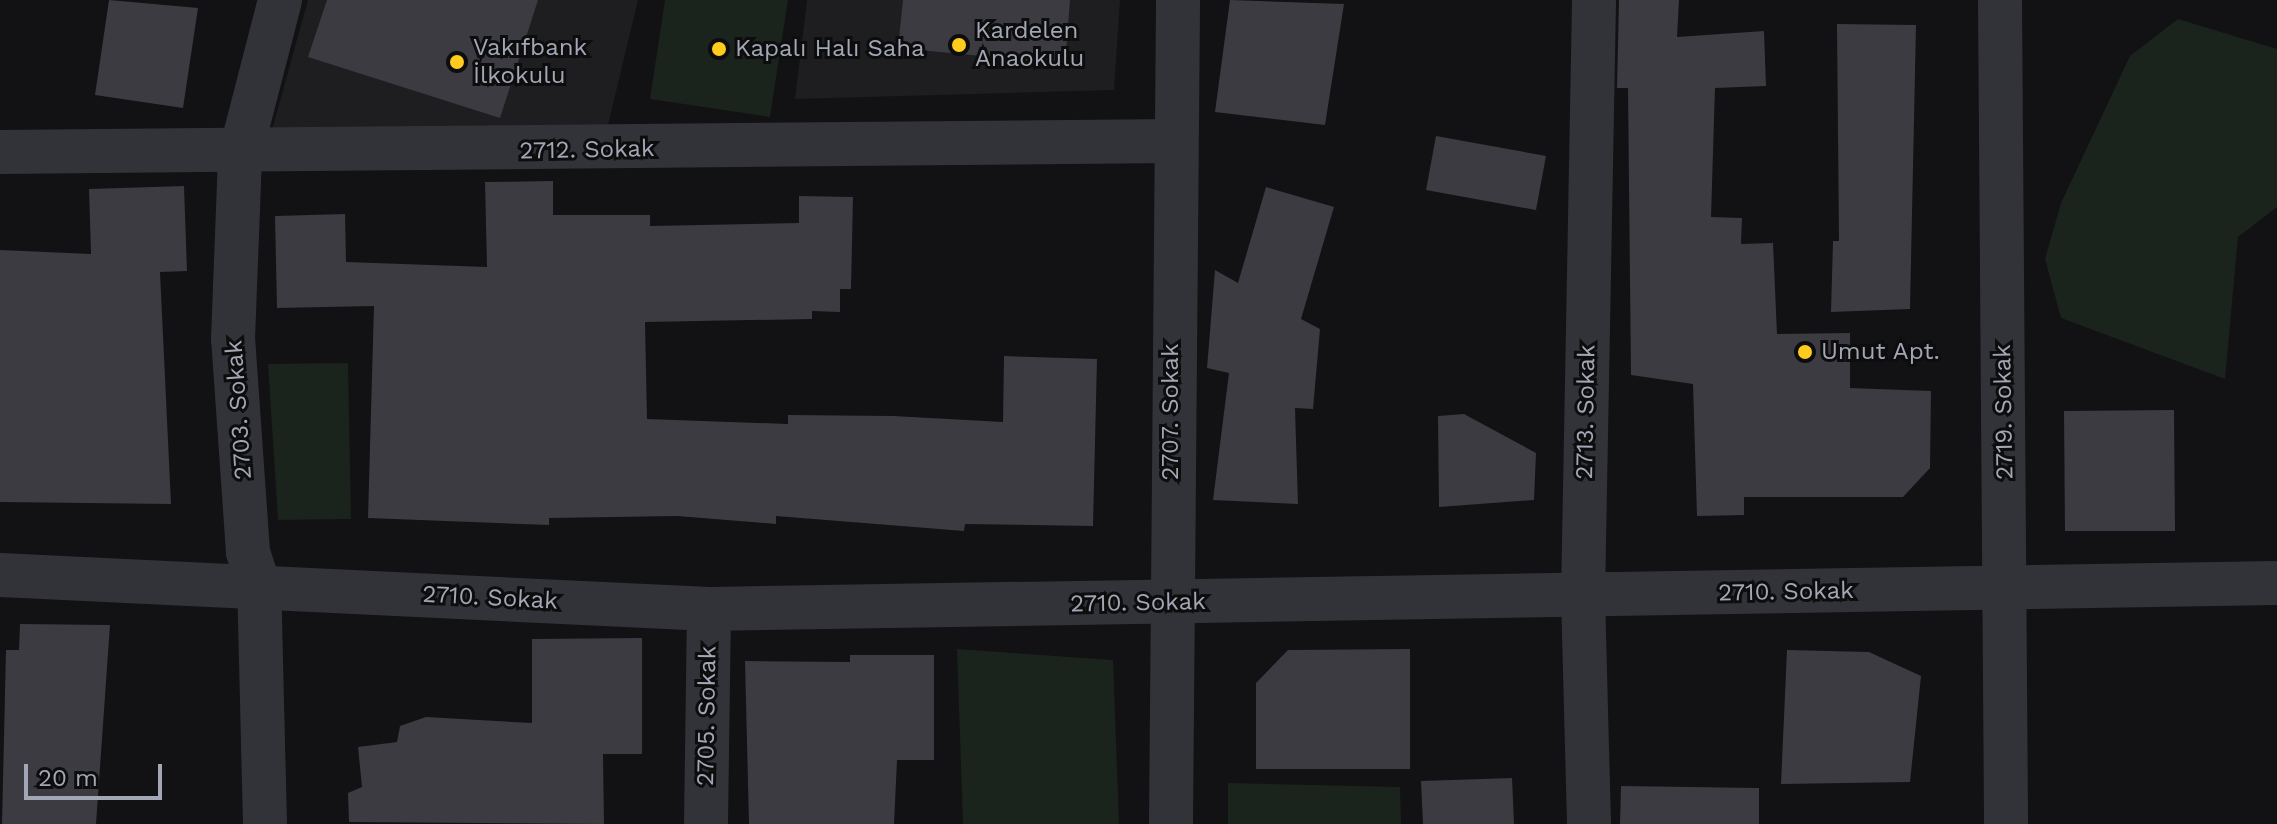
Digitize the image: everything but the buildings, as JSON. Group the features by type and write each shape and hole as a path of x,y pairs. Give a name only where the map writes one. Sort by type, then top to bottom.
{"street":[{"name":"2703. Sokak","path":"265,824 259,586 248,552 233,339 240,155 280,0"},
{"name":"2707. Sokak","path":"1171,824 1173,141 1178,0"},
{"name":"2713. Sokak","path":"1589,824 1583,597 1594,0"},
{"name":"2719. Sokak","path":"2000,0 2006,824"},
{"name":"2712. Sokak","path":"0,152 240,155 1173,141"},
{"name":"2710. Sokak","path":"0,575 709,609 1583,597 2277,583"},
{"name":"2705. Sokak","path":"706,824 709,609"}],"shaded area":[{"name":"Vakıfbank İlkokulu","path":"308,0 638,0 608,125 272,130"},
{"name":"Kapalı Halı Saha","path":"665,0 788,0 770,117 650,99"},
{"name":"Kardelen Anaokulu","path":"807,0 1120,0 1114,90 795,99"},
{"path":"2178,19 2277,49 2277,207 2238,237 2225,379 2061,318 2045,259 2061,203 2130,56"},
{"path":"348,363 351,519 278,520 268,364"},
{"path":"957,649 1113,660 1119,824 963,824"},
{"path":"1228,783 1400,787 1401,824 1228,824"}],"place":[{"name":"Kardelen Anaokulu","path":"959,45"},
{"name":"Kapalı Halı Saha","path":"719,49"},
{"name":"Vakıfbank İlkokulu","path":"457,62"},
{"name":"Umut Apt.","path":"1805,352"}]}
